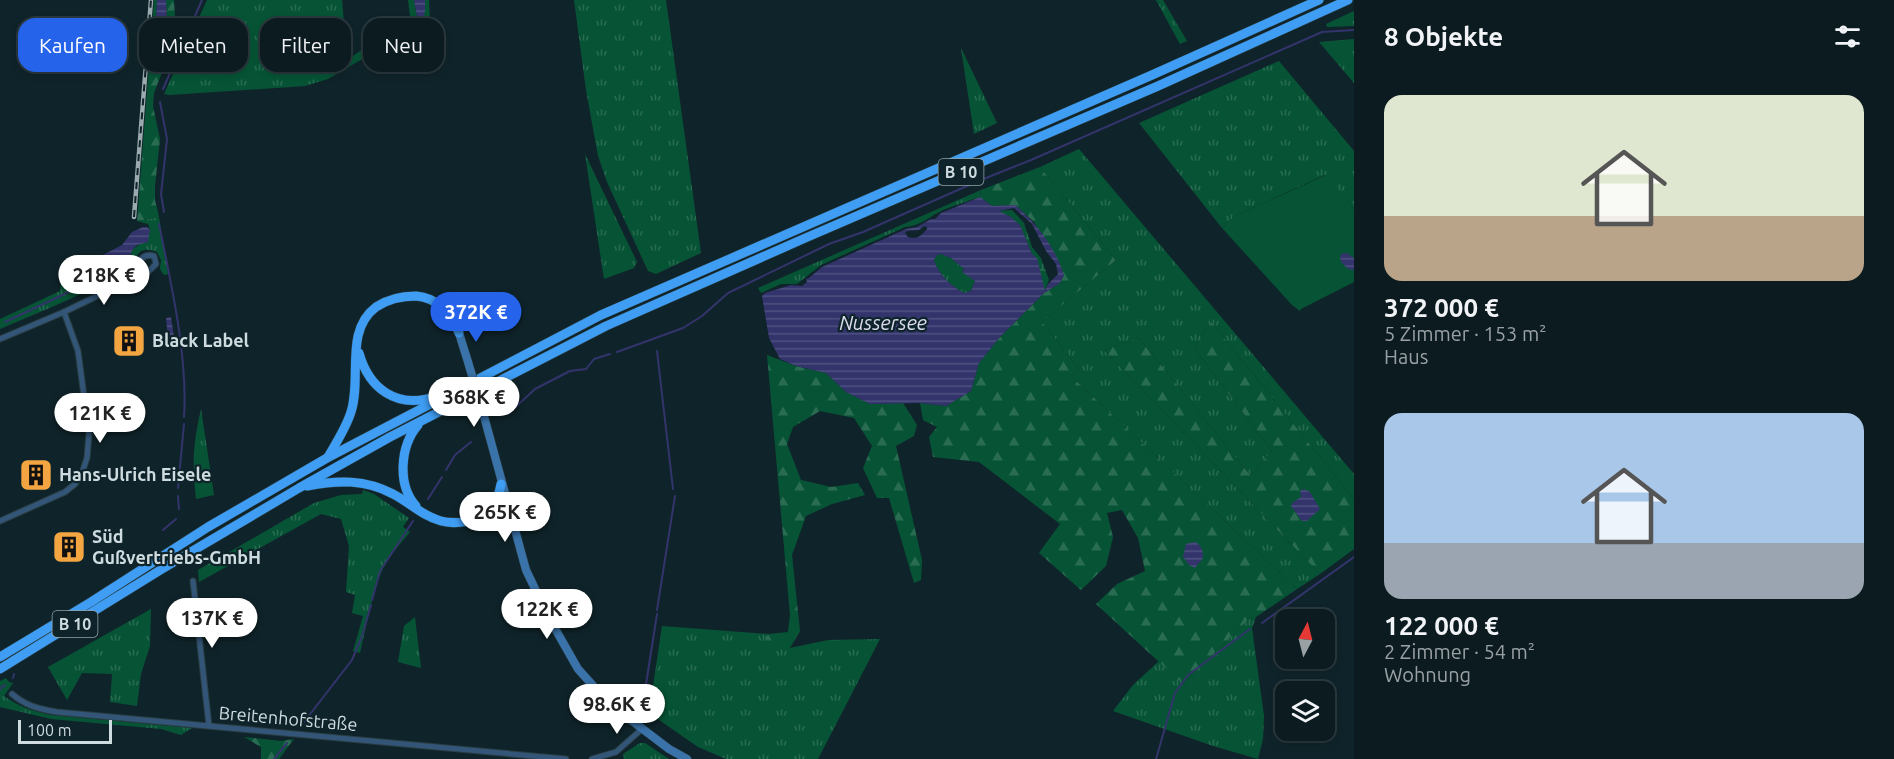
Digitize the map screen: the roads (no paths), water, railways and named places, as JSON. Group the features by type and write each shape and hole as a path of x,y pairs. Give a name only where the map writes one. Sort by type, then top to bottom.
{"highway":[{"name":"B 10","path":"0,657 208,527 327,458 601,315 1319,0"},
{"name":"B 10","path":"0,669 299,488 422,421 606,326 1158,86 1348,0"},
{"path":"327,458 351,412 355,394 357,345 362,324 371,311 383,302 398,297 424,297 446,309 459,333"},
{"path":"357,345 362,363 369,376 383,392 412,401 450,392"},
{"path":"421,513 413,503 405,484 403,461 413,430 422,421"},
{"path":"299,488 328,482 350,481 374,486 393,494 421,513 441,521 454,522 509,510"},
{"path":"484,516 496,502 501,484"}],"main road":[{"path":"459,333 526,570 549,618 578,669 611,704 669,749 687,759"}],"street":[{"path":"0,339 120,286 155,267 154,256 147,254 142,257 132,279"},
{"path":"0,521 65,492 75,484 87,458 89,434 78,351 64,312"},
{"path":"193,581 209,726"},
{"name":"Breitenhofstraße","path":"12,694 33,708 51,711 566,759"},
{"path":"592,759 616,752 642,729"}],"water":[{"path":"157,0 166,0 167,18 156,18"},
{"path":"414,0 425,0 423,18 417,18"},
{"name":"Nussersee","path":"980,197 992,206 1015,205 1044,237 1056,255 1064,275 1060,283 1044,293 999,338 979,363 971,391 946,406 920,403 870,404 846,392 826,373 796,366 780,359 769,338 762,296 765,293 791,285 802,286 807,282 806,279 822,267 906,229 935,219 941,213","holes":["1014,208 1032,224 1046,251 1056,264 1058,274 1048,284 1045,291 1037,258 1032,254 1020,225 999,211","924,226 927,229 916,238 908,237 905,233 919,230","941,254 951,258 964,269 962,272 975,281 971,291 964,293 946,279 934,260 937,255"]},
{"path":"143,227 150,230 148,242 137,245 133,249 125,266 71,291 99,257 122,245 132,232"},
{"path":"1343,253 1354,258 1354,270 1348,269 1341,262 1340,256"},
{"path":"171,317 175,343 171,343 168,339 166,318"},
{"path":"1304,489 1310,492 1320,509 1307,521 1302,521 1291,506 1301,497 1300,491"},
{"path":"1195,542 1202,548 1203,558 1195,568 1189,565 1183,557 1186,544"}],"waterway":[{"path":"163,89 202,0"},
{"path":"617,352 683,328 702,316 728,293 829,244 863,232 1031,160 1322,32 1354,30"},
{"path":"160,102 167,139 161,194 164,212"},
{"path":"159,224 181,345 185,394 184,417"},
{"path":"5,322 73,290"},
{"path":"657,351 673,489"},
{"path":"508,414 535,389 570,371 586,369 594,359 610,354"},
{"path":"178,488 184,424"},
{"path":"446,470 455,455 471,442"},
{"path":"428,499 442,477"},
{"path":"178,496 179,509"},
{"path":"657,610 675,496"},
{"path":"163,530 176,519"},
{"path":"372,600 380,571 413,521"},
{"path":"1262,623 1354,557"},
{"path":"304,722 352,660 371,605"},
{"path":"644,697 657,614"},
{"path":"1156,759 1175,693 1188,675 1250,629"},
{"path":"13,678 14,674"},
{"path":"0,689 5,685"},
{"path":"274,759 287,743"}],"railway":[{"path":"134,217 151,0"}],"place":[{"name":"Black Label","path":"129,341"},
{"name":"Hans-Ulrich Eisele","path":"36,475"},
{"name":"Süd Gußvertriebs-GmbH","path":"69,547"}]}
